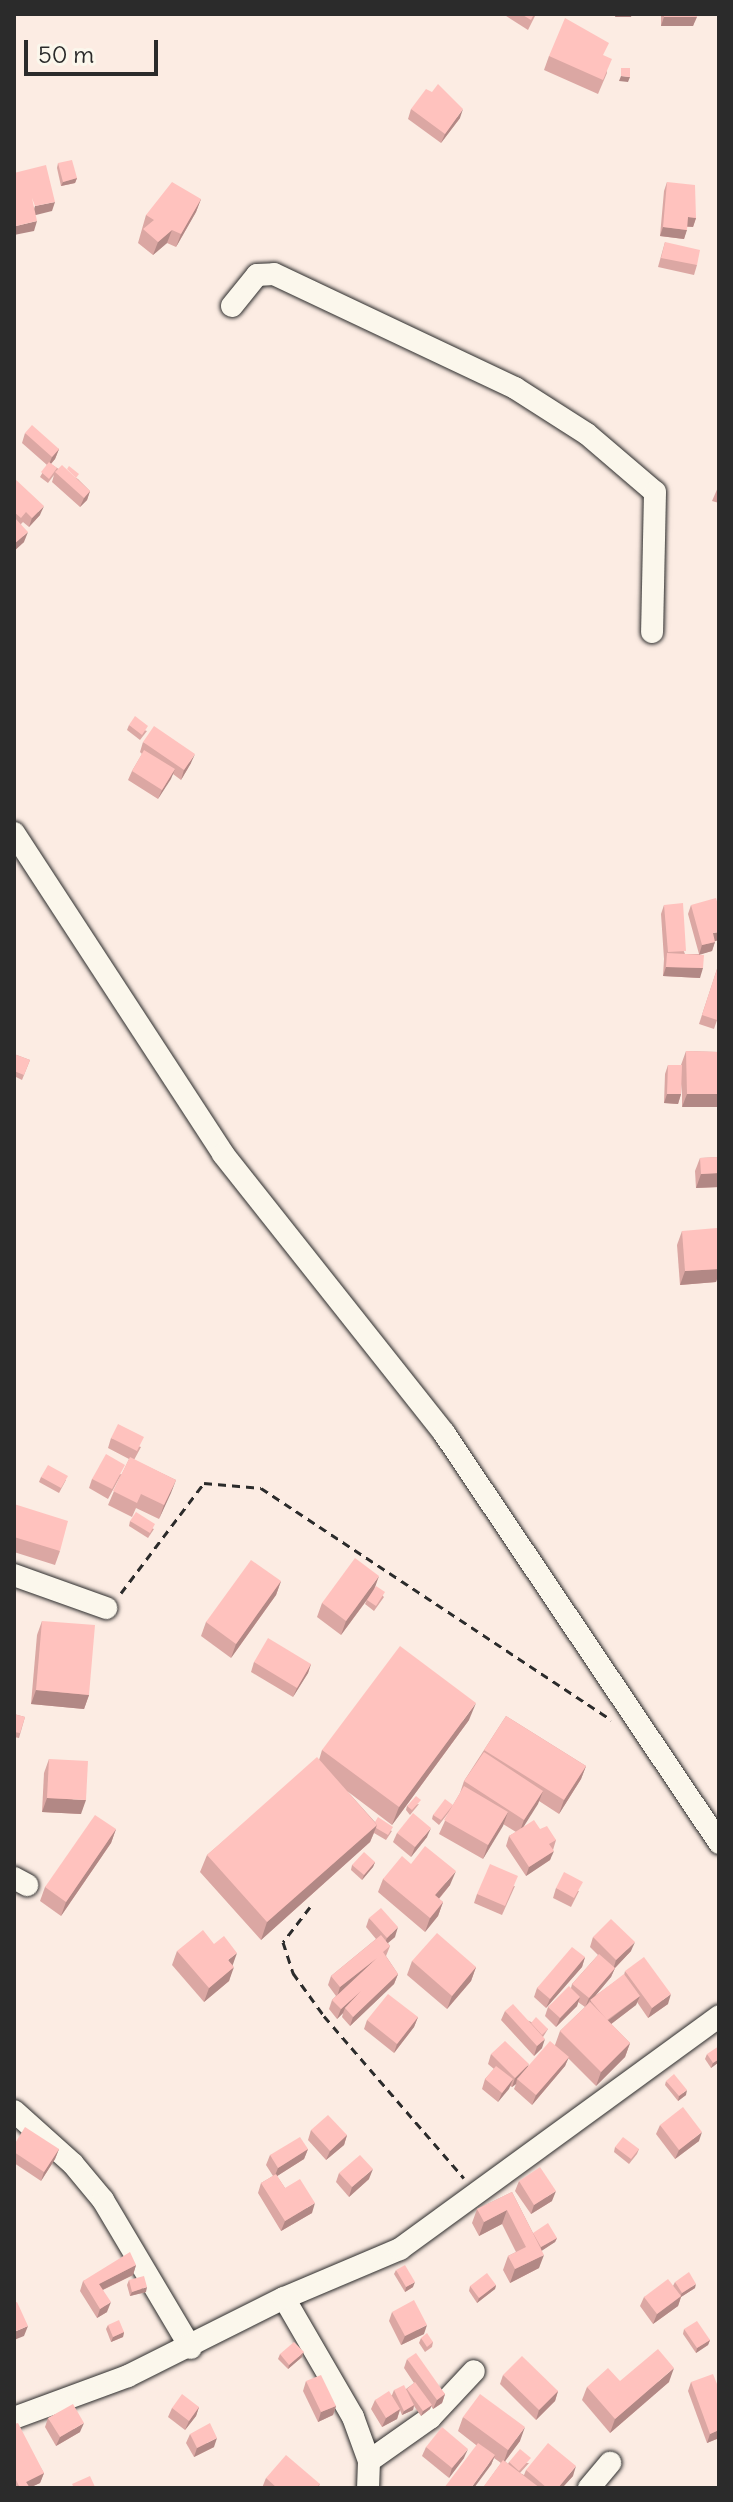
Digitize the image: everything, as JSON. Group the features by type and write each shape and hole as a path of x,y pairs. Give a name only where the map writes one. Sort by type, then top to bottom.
{"street":[{"path":"232,306 257,275 274,274 515,388 609,451 655,492 652,632"},
{"path":"14,833 223,1154 444,1433 719,1843"},
{"path":"14,1575 106,1608"},
{"path":"14,2418 191,2348 284,2298 400,2249 478,2197 586,2110 719,2016"},
{"path":"14,2111 73,2164 103,2200 191,2348"},
{"path":"284,2298 347,2405 369,2461 368,2488"},
{"path":"369,2461 430,2418 474,2371"},
{"path":"589,2488 610,2463"}],"path":[{"path":"106,1608 204,1483 261,1488 601,1718 642,1726"},
{"path":"310,1907 283,1942 293,1973 324,2016 478,2197"}],"building":[{"path":"664,14 697,14 697,17 664,17"},
{"path":"565,18 609,43 603,55 612,59 603,80 549,56"},
{"path":"621,68 630,68 630,77 621,76"},
{"path":"438,84 463,109 445,134 411,109 426,89 432,92"},
{"path":"72,160 77,178 63,182 58,163"},
{"path":"46,165 55,202 35,206 32,198 37,221 16,226 14,173"},
{"path":"172,182 201,199 181,234 172,230 158,242 143,229 154,220 146,215"},
{"path":"667,182 695,185 696,218 688,217 687,230 663,227"},
{"path":"665,242 700,250 697,265 661,258"},
{"path":"32,425 59,449 52,457 25,433"},
{"path":"49,462 57,468 49,479 41,472"},
{"path":"62,465 90,491 84,498 55,472"},
{"path":"69,466 79,474 76,478 67,469"},
{"path":"14,478 44,506 32,518 26,512 21,518 14,512"},
{"path":"14,517 28,532 14,544"},
{"path":"135,716 148,726 142,735 129,725"},
{"path":"154,726 195,754 184,770 143,742"},
{"path":"144,750 175,769 162,790 132,771"},
{"path":"716,898 719,932 713,933 715,942 702,945 691,905"},
{"path":"683,903 686,951 668,952 664,905"},
{"path":"667,953 704,955 703,968 666,967"},
{"path":"717,969 719,1014 717,1020 702,1015"},
{"path":"686,1051 719,1052 719,1094 687,1094"},
{"path":"14,1054 30,1060 24,1075 14,1071"},
{"path":"668,1065 682,1065 681,1094 667,1094"},
{"path":"719,1157 719,1173 701,1174 700,1158"},
{"path":"717,1228 719,1269 685,1271 682,1231"},
{"path":"118,1424 144,1437 137,1451 111,1438"},
{"path":"106,1454 125,1465 112,1489 92,1479"},
{"path":"130,1457 176,1480 164,1505 141,1494 137,1503 113,1491"},
{"path":"48,1465 68,1476 61,1488 41,1477"},
{"path":"14,1504 68,1521 60,1551 14,1537"},
{"path":"136,1512 155,1524 150,1533 130,1521"},
{"path":"355,1558 379,1576 346,1621 322,1603"},
{"path":"251,1560 281,1581 236,1644 206,1622"},
{"path":"376,1586 385,1592 376,1606 367,1600"},
{"path":"42,1621 95,1625 89,1695 36,1690"},
{"path":"268,1638 311,1664 297,1688 254,1662"},
{"path":"400,1646 476,1703 399,1807 322,1750"},
{"path":"14,1714 25,1717 20,1733 14,1732"},
{"path":"506,1716 586,1766 564,1800 484,1750"},
{"path":"484,1752 543,1791 524,1820 464,1781"},
{"path":"317,1757 377,1825 267,1922 207,1855"},
{"path":"49,1759 88,1761 86,1800 47,1798"},
{"path":"464,1786 508,1812 488,1845 444,1820"},
{"path":"416,1796 421,1800 412,1810 407,1806"},
{"path":"445,1799 453,1805 441,1820 433,1815"},
{"path":"413,1813 431,1828 415,1847 397,1833"},
{"path":"95,1815 116,1829 66,1902 45,1887"},
{"path":"378,1817 393,1827 388,1835 376,1828"},
{"path":"534,1820 540,1829 547,1826 556,1840 549,1844 554,1851 529,1867 509,1836"},
{"path":"425,1846 456,1871 435,1895 443,1902 430,1918 383,1879 402,1856 411,1864"},
{"path":"364,1852 375,1862 364,1875 352,1865"},
{"path":"490,1864 518,1876 505,1906 477,1894"},
{"path":"564,1872 583,1882 574,1898 556,1888"},
{"path":"381,1908 398,1927 387,1938 369,1918"},
{"path":"611,1919 635,1942 616,1960 593,1937"},
{"path":"203,1930 214,1944 224,1936 237,1953 228,1960 234,1967 209,1988 177,1951"},
{"path":"437,1933 476,1967 452,1996 412,1961"},
{"path":"381,1935 390,1946 383,1952 398,1974 353,2017 345,2008 361,1991 341,2009 332,2000 377,1958 340,1987 331,1976"},
{"path":"572,1947 585,1957 550,1999 537,1988"},
{"path":"599,1954 615,1968 589,1998 572,1984"},
{"path":"644,1957 671,1994 652,2008 625,1971"},
{"path":"624,1974 640,1996 607,2020 590,2000"},
{"path":"569,1986 580,1997 560,2018 548,2007"},
{"path":"388,1994 418,2017 397,2044 367,2020"},
{"path":"590,2002 630,2043 601,2072 560,2031"},
{"path":"513,2004 545,2039 537,2046 505,2011"},
{"path":"536,2017 548,2029 542,2035 531,2023"},
{"path":"505,2041 529,2064 515,2078 491,2054"},
{"path":"550,2041 569,2057 536,2095 517,2079"},
{"path":"719,2046 719,2059 713,2063 707,2054"},
{"path":"496,2066 513,2079 502,2093 485,2079"},
{"path":"674,2074 687,2090 679,2096 666,2081"},
{"path":"683,2107 702,2132 679,2150 660,2125"},
{"path":"328,2115 347,2135 330,2151 311,2130"},
{"path":"25,2127 59,2149 44,2172 14,2152 14,2145"},
{"path":"300,2137 308,2149 278,2168 270,2155"},
{"path":"623,2137 639,2149 631,2159 615,2147"},
{"path":"360,2155 373,2169 352,2187 339,2173"},
{"path":"540,2167 556,2191 534,2205 519,2181"},
{"path":"276,2174 285,2188 300,2179 315,2203 285,2221 261,2183"},
{"path":"512,2192 544,2255 515,2269 508,2256 526,2247 507,2210 484,2222 477,2209"},
{"path":"548,2223 557,2238 541,2247 533,2233"},
{"path":"130,2252 136,2265 99,2284 111,2302 100,2309 83,2281"},
{"path":"405,2265 415,2282 406,2287 396,2270"},
{"path":"689,2272 696,2284 682,2293 675,2282"},
{"path":"487,2273 496,2285 479,2298 470,2286"},
{"path":"144,2276 147,2287 132,2292 129,2280"},
{"path":"668,2279 681,2296 657,2314 644,2297"},
{"path":"414,2300 427,2325 405,2336 392,2312"},
{"path":"17,2302 28,2326 14,2332 14,2303"},
{"path":"119,2320 124,2332 113,2337 108,2325"},
{"path":"697,2321 710,2340 697,2348 684,2329"},
{"path":"427,2333 433,2342 427,2347 421,2338"},
{"path":"294,2342 304,2352 289,2365 280,2354"},
{"path":"658,2349 674,2368 615,2419 587,2387 608,2368 620,2381"},
{"path":"416,2353 445,2394 437,2400 407,2359"},
{"path":"522,2356 558,2391 539,2410 503,2375"},
{"path":"713,2374 719,2389 719,2430 710,2434 691,2382"},
{"path":"321,2375 336,2406 321,2412 306,2381"},
{"path":"415,2382 432,2405 423,2411 407,2389"},
{"path":"404,2385 414,2405 404,2411 394,2390"},
{"path":"389,2391 400,2409 386,2418 375,2400"},
{"path":"182,2394 199,2407 189,2421 172,2408"},
{"path":"480,2394 525,2427 508,2450 463,2417"},
{"path":"73,2404 84,2423 60,2437 48,2418"},
{"path":"18,2423 44,2473 26,2482 30,2488 20,2488 14,2476 14,2424"},
{"path":"210,2423 217,2438 197,2448 190,2434"},
{"path":"442,2427 468,2449 452,2468 426,2447"},
{"path":"478,2443 495,2455 471,2488 444,2488"},
{"path":"548,2443 576,2466 558,2488 547,2488 526,2470"},
{"path":"520,2449 531,2458 519,2471 509,2462"},
{"path":"286,2455 320,2484 316,2488 277,2488 266,2478"},
{"path":"503,2460 540,2488 484,2486"},
{"path":"90,2476 95,2487 74,2488 72,2484"}]}
